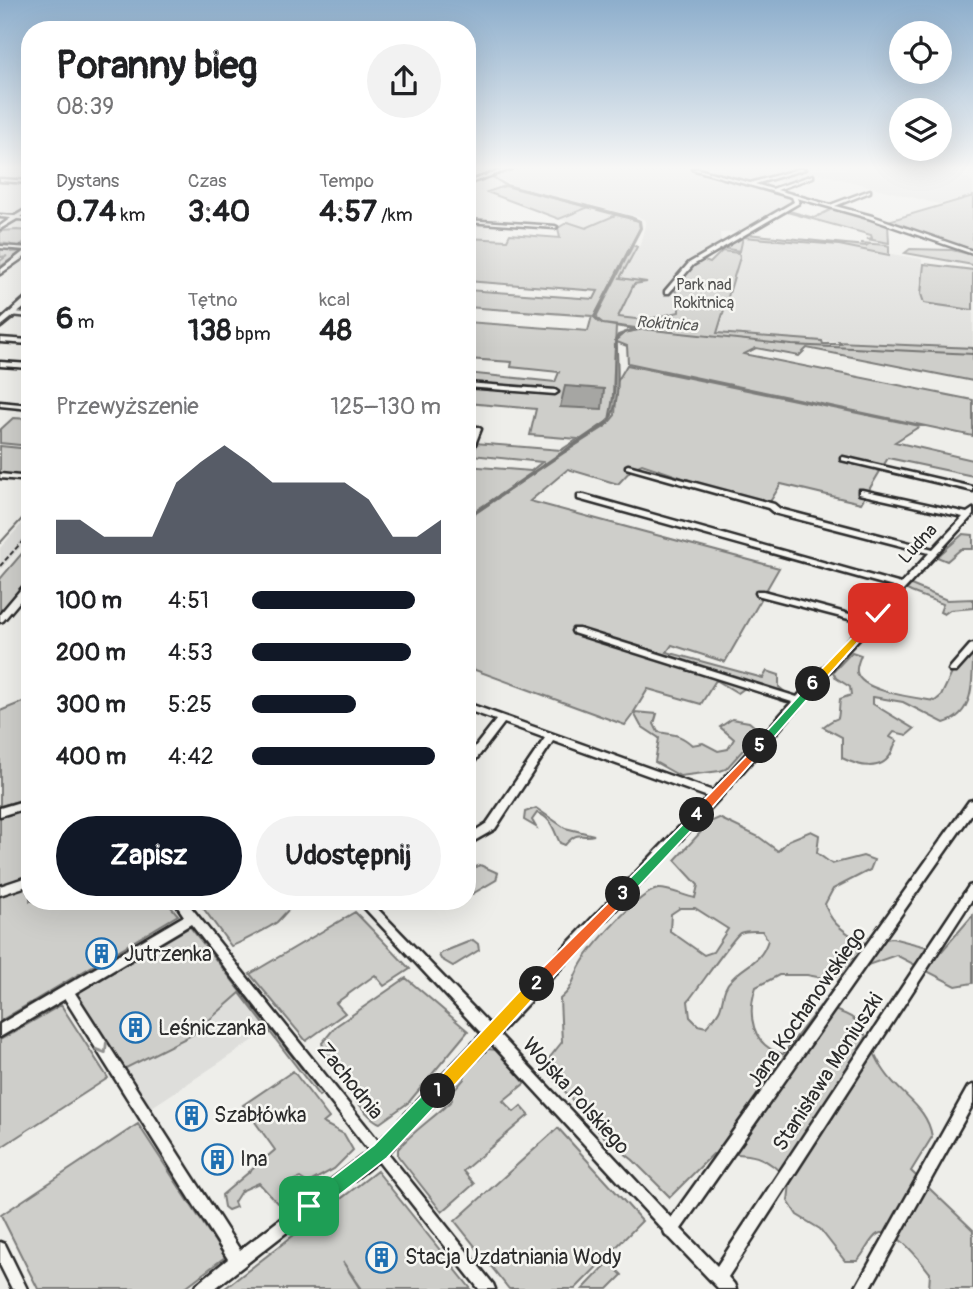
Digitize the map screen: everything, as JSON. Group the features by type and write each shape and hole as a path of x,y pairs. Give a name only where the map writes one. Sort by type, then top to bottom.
{"street":[{"path":"667,292 691,264 751,229"},
{"path":"907,229 973,253"},
{"path":"0,247 21,248"},
{"path":"0,272 21,256"},
{"path":"5,319 21,306"},
{"path":"0,340 21,341"},
{"path":"0,364 21,365"},
{"path":"476,386 555,392"},
{"path":"0,404 21,406"},
{"path":"843,459 973,489"},
{"path":"628,467 771,506 777,511 934,552"},
{"path":"0,476 21,478"},
{"path":"862,492 970,513"},
{"path":"581,497 903,587"},
{"name":"Ludna","path":"202,1289 380,1152 715,796 970,513"},
{"path":"760,593 869,622"},
{"path":"0,619 21,594"},
{"path":"576,631 799,701"},
{"path":"953,670 973,647"},
{"path":"476,709 715,796"},
{"path":"476,750 502,719"},
{"path":"476,835 491,826 550,737"},
{"name":"Jana Kochanowskiego","path":"671,1231 973,804"},
{"path":"0,812 21,806"},
{"path":"0,891 21,883"},
{"name":"Stanisława Moniuszki","path":"718,1278 973,889"},
{"name":"Zachodnia","path":"185,910 488,1289"},
{"name":"Wojska Polskiego","path":"374,910 491,1033 671,1231 729,1289"},
{"path":"0,1031 191,918"},
{"path":"67,991 239,1261"},
{"path":"862,1289 973,1091"},
{"path":"0,1249 20,1289"}],"shaded area":[{"path":"640,229 595,317 604,324 643,329 624,333 617,339 617,396 609,419 614,393 615,340 618,335 634,329 603,324 594,317"},
{"path":"644,229 744,229 720,233 721,243 712,251 687,263 668,285 675,287 679,312 645,320 618,317 634,284 642,282 619,278 640,245"},
{"path":"743,237 839,245 922,259 925,303 973,308 973,348 786,340 717,333"},
{"path":"565,386 604,389 602,409 560,407"},
{"path":"608,420 605,425 476,511"},
{"path":"21,525 21,546 0,570 0,548"},
{"path":"240,994 269,1030 149,1109 123,1070"}],"green space":[{"name":"Park nad Rokitnicą","path":"558,229 639,229 594,317 598,321 597,315 633,245 637,247 620,278 647,282 634,284 618,317 645,320 679,312 679,299 673,286 692,265 702,260 710,263 722,251 739,253 740,257 717,333 822,341 823,344 841,344 839,342 973,348 973,381 807,348 799,356 756,348 744,354 973,400 973,436 628,363 627,346 617,342 617,339 624,333 642,329 616,326 612,415 604,425 565,452 606,426 615,415 617,382 627,365 920,426 895,442 973,460 973,476 888,458 861,503 781,484 768,505 686,483 689,480 642,464 633,468 618,484 568,469 530,501 779,568 725,662 672,645 667,652 763,678 767,671 779,675 779,687 786,693 785,702 745,688 738,693 716,680 701,704 648,689 634,712 657,714 654,724 658,732 680,737 692,745 703,743 718,751 728,749 734,739 720,727 732,719 749,722 760,731 726,769 720,771 680,776 655,762 659,738 641,726 634,713 625,725 476,670 476,513 536,472 476,510 476,467 531,471 542,462 476,455 476,443 561,450 578,439 530,435 536,409 476,404 476,387 558,392 476,385 476,374 555,382 559,372 511,367 512,362 476,360 476,323 588,331 592,316 476,308 476,291 594,299 598,291 476,282 476,238 507,240 510,234 560,238"},
{"path":"756,229 747,234 866,246 869,244 861,243 886,245 889,246 889,255 839,245 743,237 740,251 721,248"},
{"path":"850,229 888,229 889,243 867,239 872,238 871,235"},
{"path":"910,229 973,229 973,253"},
{"path":"21,230 21,249 7,248 13,250 10,252 21,252 0,267 0,261 7,256 0,257 0,248 8,244 0,243 0,231"},
{"path":"910,249 952,250 973,255 973,265 905,253"},
{"path":"924,264 973,270 973,310 924,303 921,294"},
{"path":"13,418 21,418 21,445 0,443 0,430"},
{"path":"0,446 21,448 21,476 0,474"},
{"path":"963,534 973,535 973,549 961,549 947,561 937,557"},
{"path":"21,554 21,591 0,616 0,579"},
{"path":"911,585 947,600 973,599 973,608 950,610 944,614 940,612 943,604 907,590"},
{"path":"852,652 861,655 857,672 868,685 891,693 935,701 941,696 952,673 973,653 973,676 966,706 954,719 944,723 903,702 873,697 873,704 914,729 907,735 894,732 890,737 897,741 888,759 882,763 869,766 842,758 842,737 823,727 838,718 840,699 851,695 850,687 836,678 833,672"},
{"path":"21,703 21,800 0,806 0,711"},
{"path":"536,808 565,828 594,835 576,836 565,845 560,843 552,825 542,815 537,813 532,820 536,827 524,820 525,812"},
{"path":"21,811 21,879 0,887 0,817"},
{"path":"719,818 759,837 778,851 789,840 811,831 819,835 817,853 832,864 863,856 874,860 870,870 833,889 825,904 835,922 862,943 892,938 942,951 973,915 973,983 956,986 896,955 828,979 807,975 779,975 756,987 752,1018 754,1028 764,1044 783,1054 820,1006 847,1015 860,1026 885,1072 920,1110 929,1127 932,1137 911,1171 973,1230 973,1289 929,1289 930,1273 907,1246 885,1233 875,1236 857,1261 845,1261 820,1229 797,1215 788,1201 790,1183 773,1166 757,1157 713,1154 670,1197 633,1160 606,1139 543,1066 562,1042 560,999 570,988 584,960 603,936 639,900 658,889 695,898 698,885 675,860 710,822","holes":["680,908 695,908 728,929 713,952 704,955 670,931 671,914","745,931 762,931 768,940 761,954 729,982 714,1018 706,1027 698,1025 690,1017 688,1001 736,936"]},
{"path":"480,865 498,873 496,880 476,892 476,867"},
{"path":"21,887 21,910 174,910 178,915 0,1021 0,895"},
{"path":"205,910 288,910 274,924 231,946"},
{"path":"355,912 410,969 384,986 375,975 336,1003 345,1013 306,1041 250,974"},
{"path":"190,927 322,1094 319,1096 240,993 192,1035 122,1070 74,995"},
{"path":"473,940 478,944 479,950 453,966 441,959 439,955 443,952"},
{"path":"406,978 468,1031 409,1102 380,1123 365,1111 346,1087 322,1043 336,1026"},
{"path":"61,1005 108,1078 0,1148 0,1040"},
{"path":"487,1049 497,1050 525,1083 503,1101 514,1112 521,1106 529,1115 463,1171 474,1184 442,1212 398,1156 398,1149 452,1100 451,1094"},
{"path":"293,1071 329,1118 323,1123 344,1134 353,1150 334,1169 308,1183 300,1178 295,1180 286,1202 277,1203 259,1183 241,1191 234,1202 236,1207 228,1210 224,1207 222,1195 275,1150 243,1105"},
{"path":"138,1124 225,1257 183,1289 38,1289 1,1215"},
{"path":"558,1128 642,1221 575,1289 509,1289 455,1221"},
{"path":"377,1171 471,1289 362,1289 343,1262 360,1289 224,1289"},
{"path":"609,1262 622,1275 608,1289 583,1289"}],"waterway":[{"name":"Rokitnica","path":"643,329 792,345 973,354"},
{"path":"0,543 21,520"}],"railway":[{"path":"0,566 21,543"}],"place":[{"name":"Jutrzenka","path":"101,954"},
{"name":"Leśniczanka","path":"135,1028"},
{"name":"Szabłówka","path":"191,1115"},
{"name":"Ina","path":"217,1159"},
{"name":"Stacja Uzdatniania Wody","path":"382,1257"}],"route":[{"path":"309,1206 380,1152 715,796 878,613"}]}
